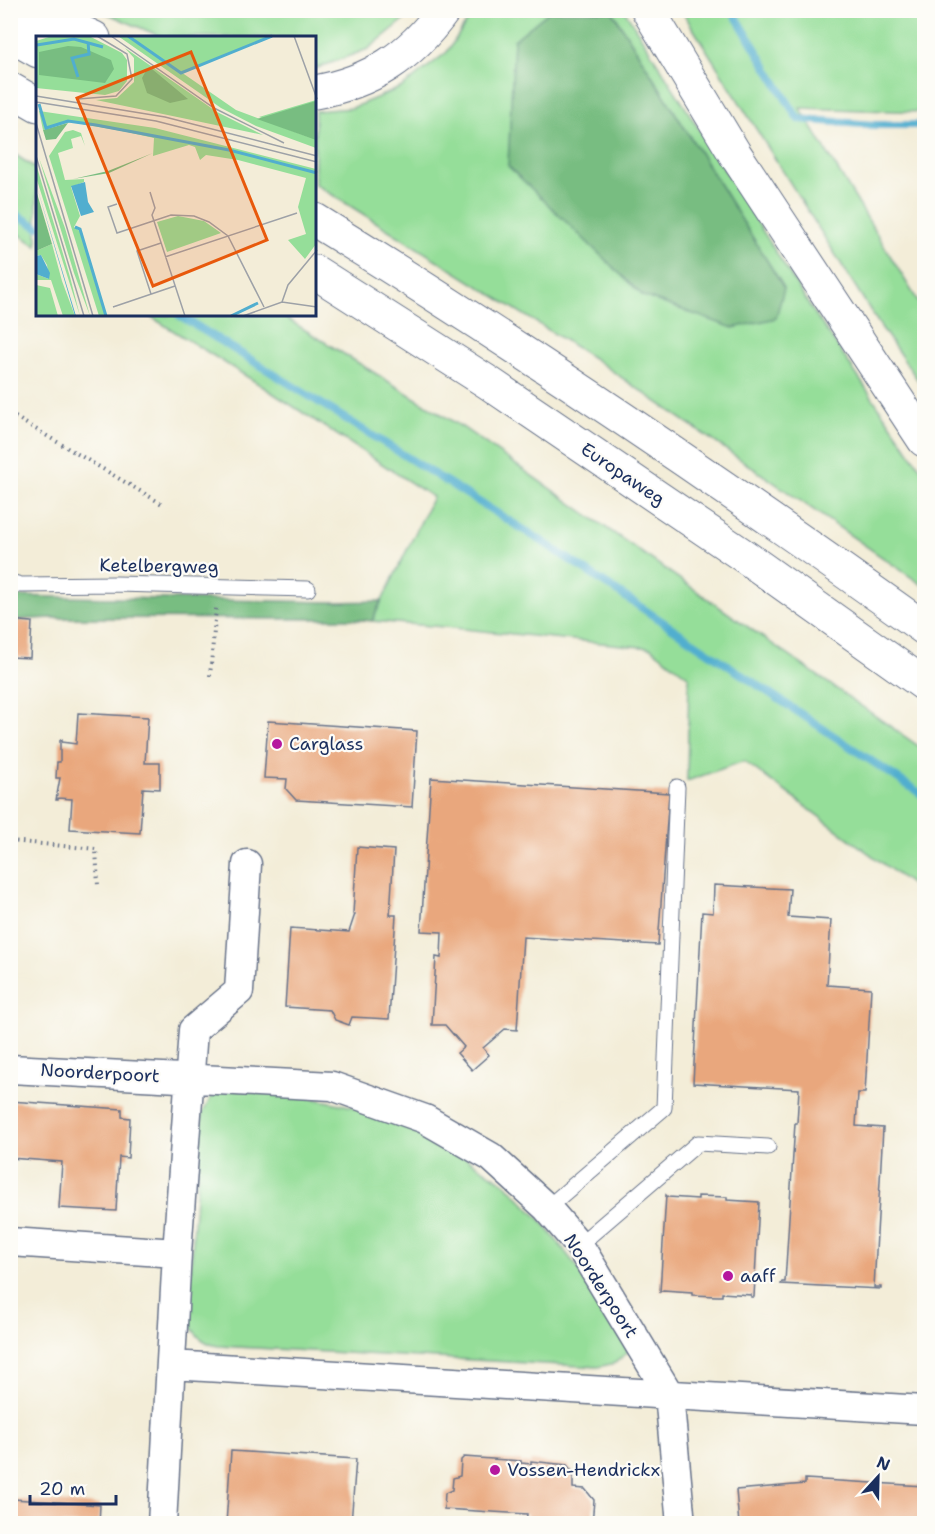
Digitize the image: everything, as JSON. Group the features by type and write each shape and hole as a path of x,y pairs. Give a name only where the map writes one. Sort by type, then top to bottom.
{"highway":[{"path":"19,10 68,26 89,36"},
{"path":"316,92 354,83 385,68 406,53 444,10"},
{"path":"648,10 735,154 924,440"},
{"path":"10,36 36,50"},
{"path":"10,89 36,104"},
{"path":"316,221 568,382 780,525 924,628"},
{"name":"Europaweg","path":"316,273 509,397 747,558 924,684"}],"street":[{"path":"162,1524 177,1253 193,1030 239,992 247,864"},
{"name":"Noorderpoort","path":"10,1069 332,1086 425,1119 491,1157 547,1208 579,1245 669,1394 681,1524"},
{"path":"10,1242 177,1253"},
{"path":"171,1365 924,1410"}],"lane":[{"name":"Ketelbergweg","path":"10,582 21,585 218,586 308,590"},
{"path":"547,1208 664,1108 677,787"},
{"path":"579,1245 698,1143 768,1147"}],"path":[{"path":"10,414 162,504"},
{"path":"210,676 218,586"},
{"path":"10,841 96,849 98,886"}],"green space":[{"path":"101,11 411,11 404,20 368,49 316,69 316,36 160,36"},
{"path":"474,11 550,11 514,40 784,288 612,11 625,11 811,308 924,473 924,586 593,358 316,185 316,111 352,108 402,87 447,52"},
{"path":"550,11 612,11 784,288 776,318 733,328 643,296 508,166 514,40"},
{"path":"682,11 924,11 924,112 800,108 924,311 924,389 879,324"},
{"path":"11,152 36,168 36,245 11,229"},
{"path":"150,316 283,316 462,427 924,750 924,894 744,761 687,781 689,677 651,648 372,621 433,497"},
{"path":"10,596 381,601 372,621 52,618 14,620 11,619"},
{"path":"229,1089 297,1095 378,1112 445,1144 506,1184 544,1224 607,1306 628,1352 615,1363 598,1367 218,1346 204,1340 187,1321 202,1114 212,1096"}],"building":[{"path":"10,620 32,622 30,658 10,657"},
{"path":"78,713 148,717 145,763 160,763 160,789 143,788 140,833 70,829 72,799 58,798 56,800 60,778 56,778 57,762 60,762 60,740 76,744"},
{"path":"268,721 417,731 412,807 296,800 286,789 287,779 264,778"},
{"path":"431,778 669,793 658,945 523,937 517,1030 505,1029 483,1048 489,1055 472,1070 457,1053 464,1047 445,1025 432,1025 436,957 441,958 442,932 421,931"},
{"path":"357,847 394,850 390,915 396,915 389,1019 352,1017 349,1025 335,1020 330,1010 285,1007 290,928 349,932 355,914 353,914"},
{"path":"714,885 790,889 788,917 831,920 827,985 871,988 865,1093 858,1093 856,1126 883,1128 874,1287 881,1287 881,1289 781,1284 785,1282 799,1089 693,1083 702,912 713,913"},
{"path":"10,1101 122,1109 122,1117 130,1118 128,1158 119,1157 116,1211 59,1208 62,1162 10,1158"},
{"path":"666,1195 698,1199 698,1196 727,1197 727,1200 759,1202 754,1297 722,1293 722,1296 718,1296 692,1295 692,1292 663,1290 660,1292"},
{"path":"231,1451 356,1459 351,1524 226,1524"},
{"path":"464,1457 567,1465 573,1472 573,1488 585,1489 594,1500 592,1524 526,1524 527,1514 444,1509 445,1493 452,1490 453,1478 460,1476 461,1460"},
{"path":"805,1479 924,1486 924,1524 739,1524 736,1490 805,1484"},
{"path":"13,1499 100,1505 99,1524 11,1524"}],"waterway":[{"path":"732,10 798,119 874,125 924,125"},
{"path":"10,211 36,226"},
{"path":"181,316 540,540 924,796"}],"place":[{"name":"Carglass","path":"277,744"},
{"name":"aaff","path":"728,1276"},
{"name":"Vossen-Hendrickx","path":"495,1470"}]}
